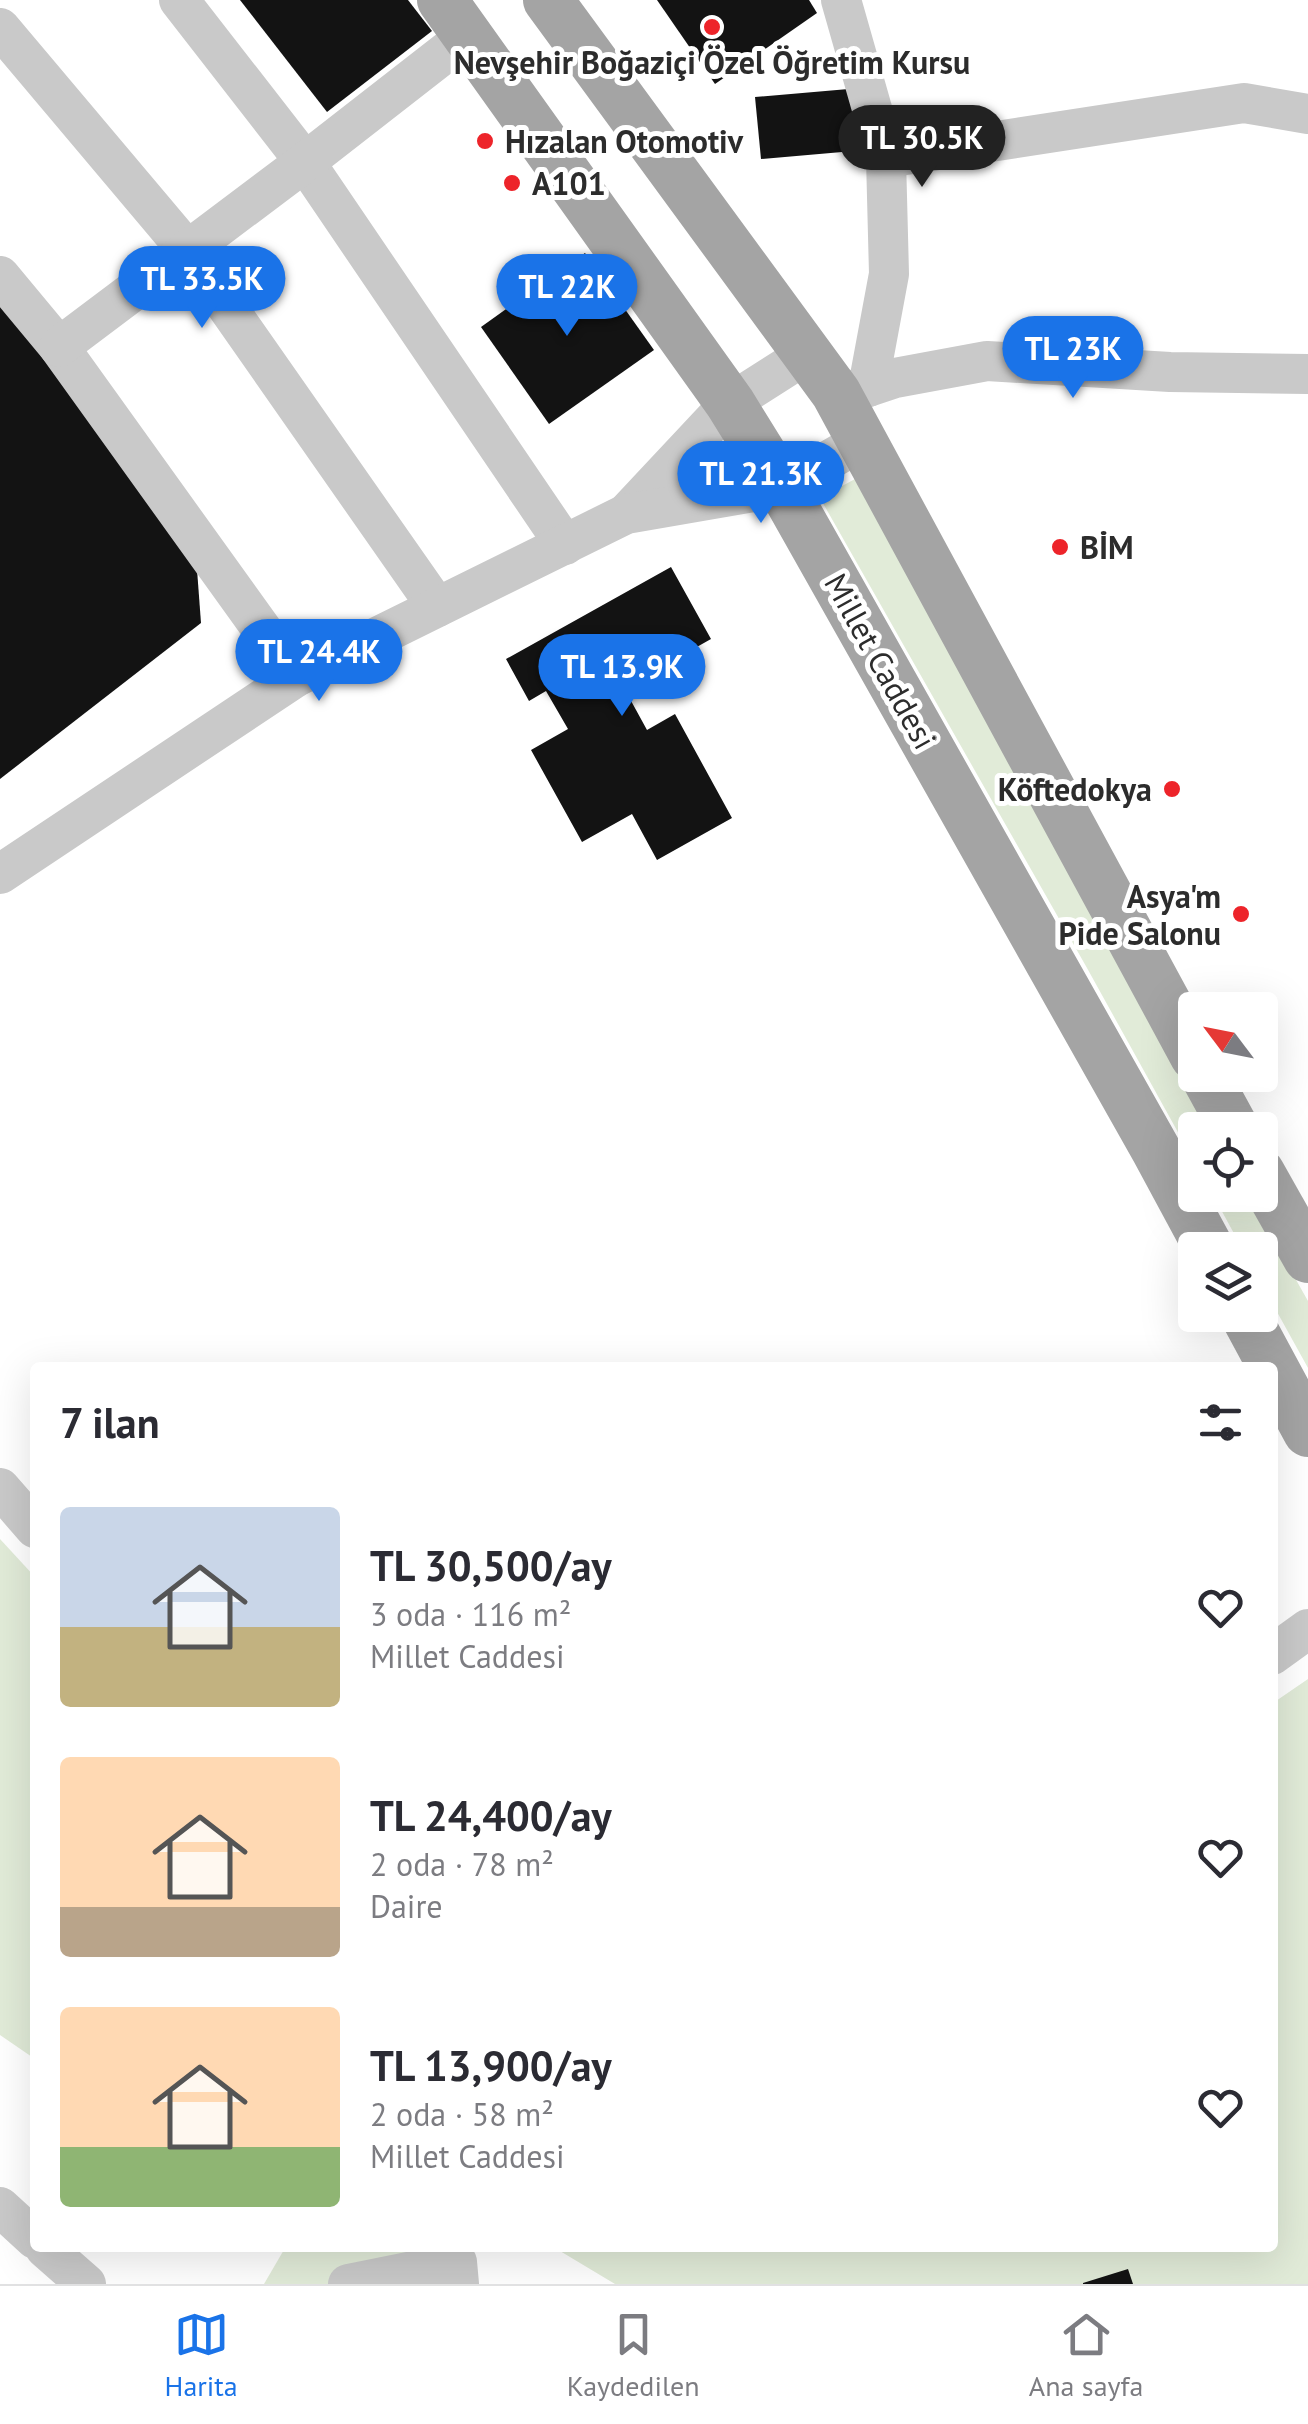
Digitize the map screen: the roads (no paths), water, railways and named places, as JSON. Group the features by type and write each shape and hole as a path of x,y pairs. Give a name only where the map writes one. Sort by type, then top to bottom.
{"main road":[{"path":"548,0 837,378 862,441 1178,1025"},
{"name":"Millet Caddesi","path":"455,18 730,403 782,487 1200,1232"},
{"path":"1278,1205 1308,1258"},
{"path":"1254,1332 1270,1362"},
{"path":"1278,1376 1308,1432"}],"street":[{"path":"179,0 305,162 565,544"},
{"path":"837,378 889,274 886,158 842,0"},
{"path":"59,347 305,162 455,18"},
{"path":"0,28 188,250 437,608"},
{"path":"886,158 1244,103 1308,114"},
{"path":"0,276 59,347 296,677"},
{"path":"626,514 730,403 837,378 895,378 987,361 1170,372 1308,374"},
{"path":"0,874 296,677 626,514 782,487 862,441"},
{"path":"0,1488 30,1522"},
{"path":"1278,1652 1308,1629"},
{"path":"0,2208 30,2235"},
{"path":"50,2252 86,2284"},
{"path":"348,2284 456,2262 459,2284"}],"place":[{"name":"Nevşehir Boğaziçi Özel Öğretim Kursu","path":"712,27"},
{"name":"Hızalan Otomotiv","path":"485,141"},
{"name":"A101","path":"512,183"},
{"name":"BİM","path":"1060,547"},
{"name":"Köftedokya","path":"1172,789"},
{"name":"Asya'm Pide Salonu","path":"1241,914"}]}
